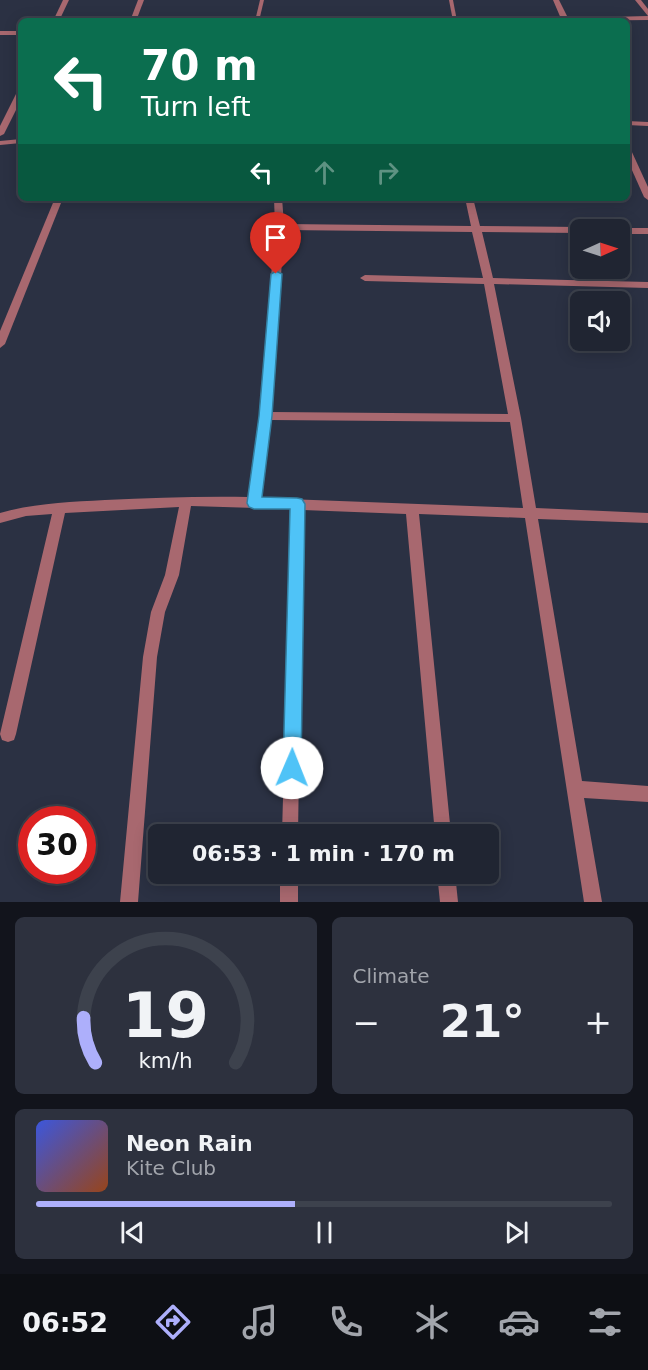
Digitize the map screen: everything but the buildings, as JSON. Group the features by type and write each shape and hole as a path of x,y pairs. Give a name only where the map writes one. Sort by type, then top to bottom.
{"street":[{"path":"57,18 66,0"},
{"path":"134,18 141,0"},
{"path":"556,0 564,18"},
{"path":"606,18 648,16 638,0"},
{"path":"0,33 18,33"},
{"path":"0,134 18,98"},
{"path":"630,123 648,124"},
{"path":"0,143 18,141"},
{"path":"630,157 648,197"},
{"path":"637,173 648,172"},
{"path":"630,183 641,183"},
{"path":"0,344 58,201"},
{"path":"254,503 266,416 280,227 279,201"},
{"path":"470,201 489,282 515,418 593,902"},
{"path":"280,227 570,231"},
{"path":"630,231 648,231"},
{"path":"365,278 648,285"},
{"path":"266,416 515,418"},
{"path":"129,902 150,657 158,612 172,575 186,501"},
{"path":"0,518 26,511 186,501 648,518"},
{"path":"290,824 297,504"},
{"path":"8,734 60,508"},
{"path":"412,508 442,824"},
{"path":"575,789 648,795"},
{"path":"289,902 290,884"},
{"path":"447,884 449,902"}],"lane":[{"path":"258,18 262,0"},
{"path":"451,0 454,18"}],"route":[{"path":"276,274 266,416 254,503 297,504 292,768"}]}
